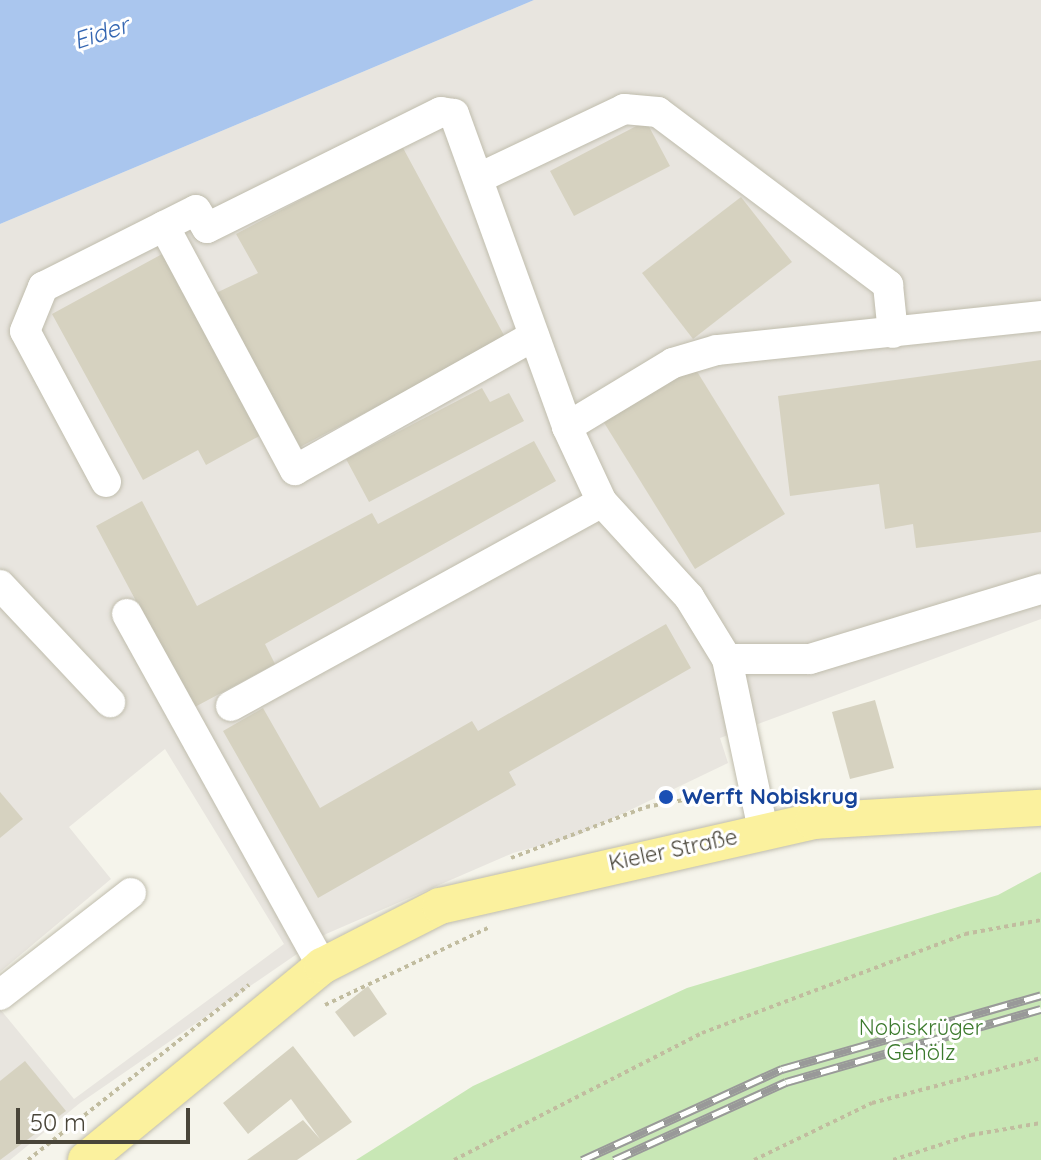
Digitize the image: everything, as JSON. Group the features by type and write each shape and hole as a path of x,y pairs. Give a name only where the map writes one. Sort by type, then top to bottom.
{"main road":[{"name":"Kieler Straße","path":"86,1160 322,966 440,906 763,830 1041,808"}],"street":[{"path":"479,178 624,109 658,112 798,224 888,285 893,333"},
{"path":"106,482 25,331 43,287 196,210 207,228 441,112 454,114 567,427 602,502 689,597 727,659 763,830"},
{"path":"164,226 295,470 534,336"},
{"path":"567,427 673,363 717,350 1041,316"},
{"path":"231,706 602,502"},
{"path":"0,585 110,702"},
{"path":"727,659 810,659 1041,589"},
{"path":"127,614 322,966"},
{"path":"0,995 131,893"}],"path":[{"path":"454,1160 702,1033 965,934 1041,920"},
{"path":"320,1008 499,923"},
{"path":"754,1160 872,1103 1041,1058"},
{"path":"893,1160 971,1135 1041,1123"}],"shaded area":[{"name":"Werft Nobiskrug","path":"534,0 1041,0 1041,619 720,738 728,763 576,836 513,853 326,934 80,1103 10,1160 0,1160 0,1009 74,1099 284,944 165,749 69,827 111,879 0,972 0,224"}],"green space":[{"name":"Nobiskrüger Gehölz","path":"1041,872 1041,1160 356,1160 473,1086 687,988 998,895"}],"water":[{"name":"Eider","path":"0,0 534,0 0,224"}],"building":[{"path":"646,121 670,166 574,216 550,171"},
{"path":"402,146 506,339 300,447 216,293 258,273 236,234"},
{"path":"741,197 792,262 693,339 642,273"},
{"path":"164,253 263,434 206,465 198,450 143,480 52,314"},
{"path":"1041,360 1041,532 916,548 913,524 885,529 879,484 790,496 778,396"},
{"path":"693,365 785,514 695,569 603,421"},
{"path":"482,388 490,402 509,393 524,421 369,502 346,459"},
{"path":"534,441 556,481 265,644 275,664 193,708 96,526 142,501 197,606 372,513 378,524"},
{"path":"666,624 691,668 509,772 516,785 318,898 223,731 263,708 320,808 472,721 478,731"},
{"path":"875,700 894,768 850,779 832,712"},
{"path":"0,792 23,819 0,838"},
{"path":"368,986 387,1014 354,1037 335,1012"},
{"path":"293,1046 352,1122 297,1160 247,1160 303,1120 320,1139 291,1099 248,1134 223,1103"},
{"path":"25,1061 66,1111 0,1160 0,1081"}],"railway":[{"path":"582,1160 782,1069 1041,995"},
{"path":"614,1160 786,1082 1041,1009"}],"place":[{"name":"Werft Nobiskrug","path":"666,797"}]}
